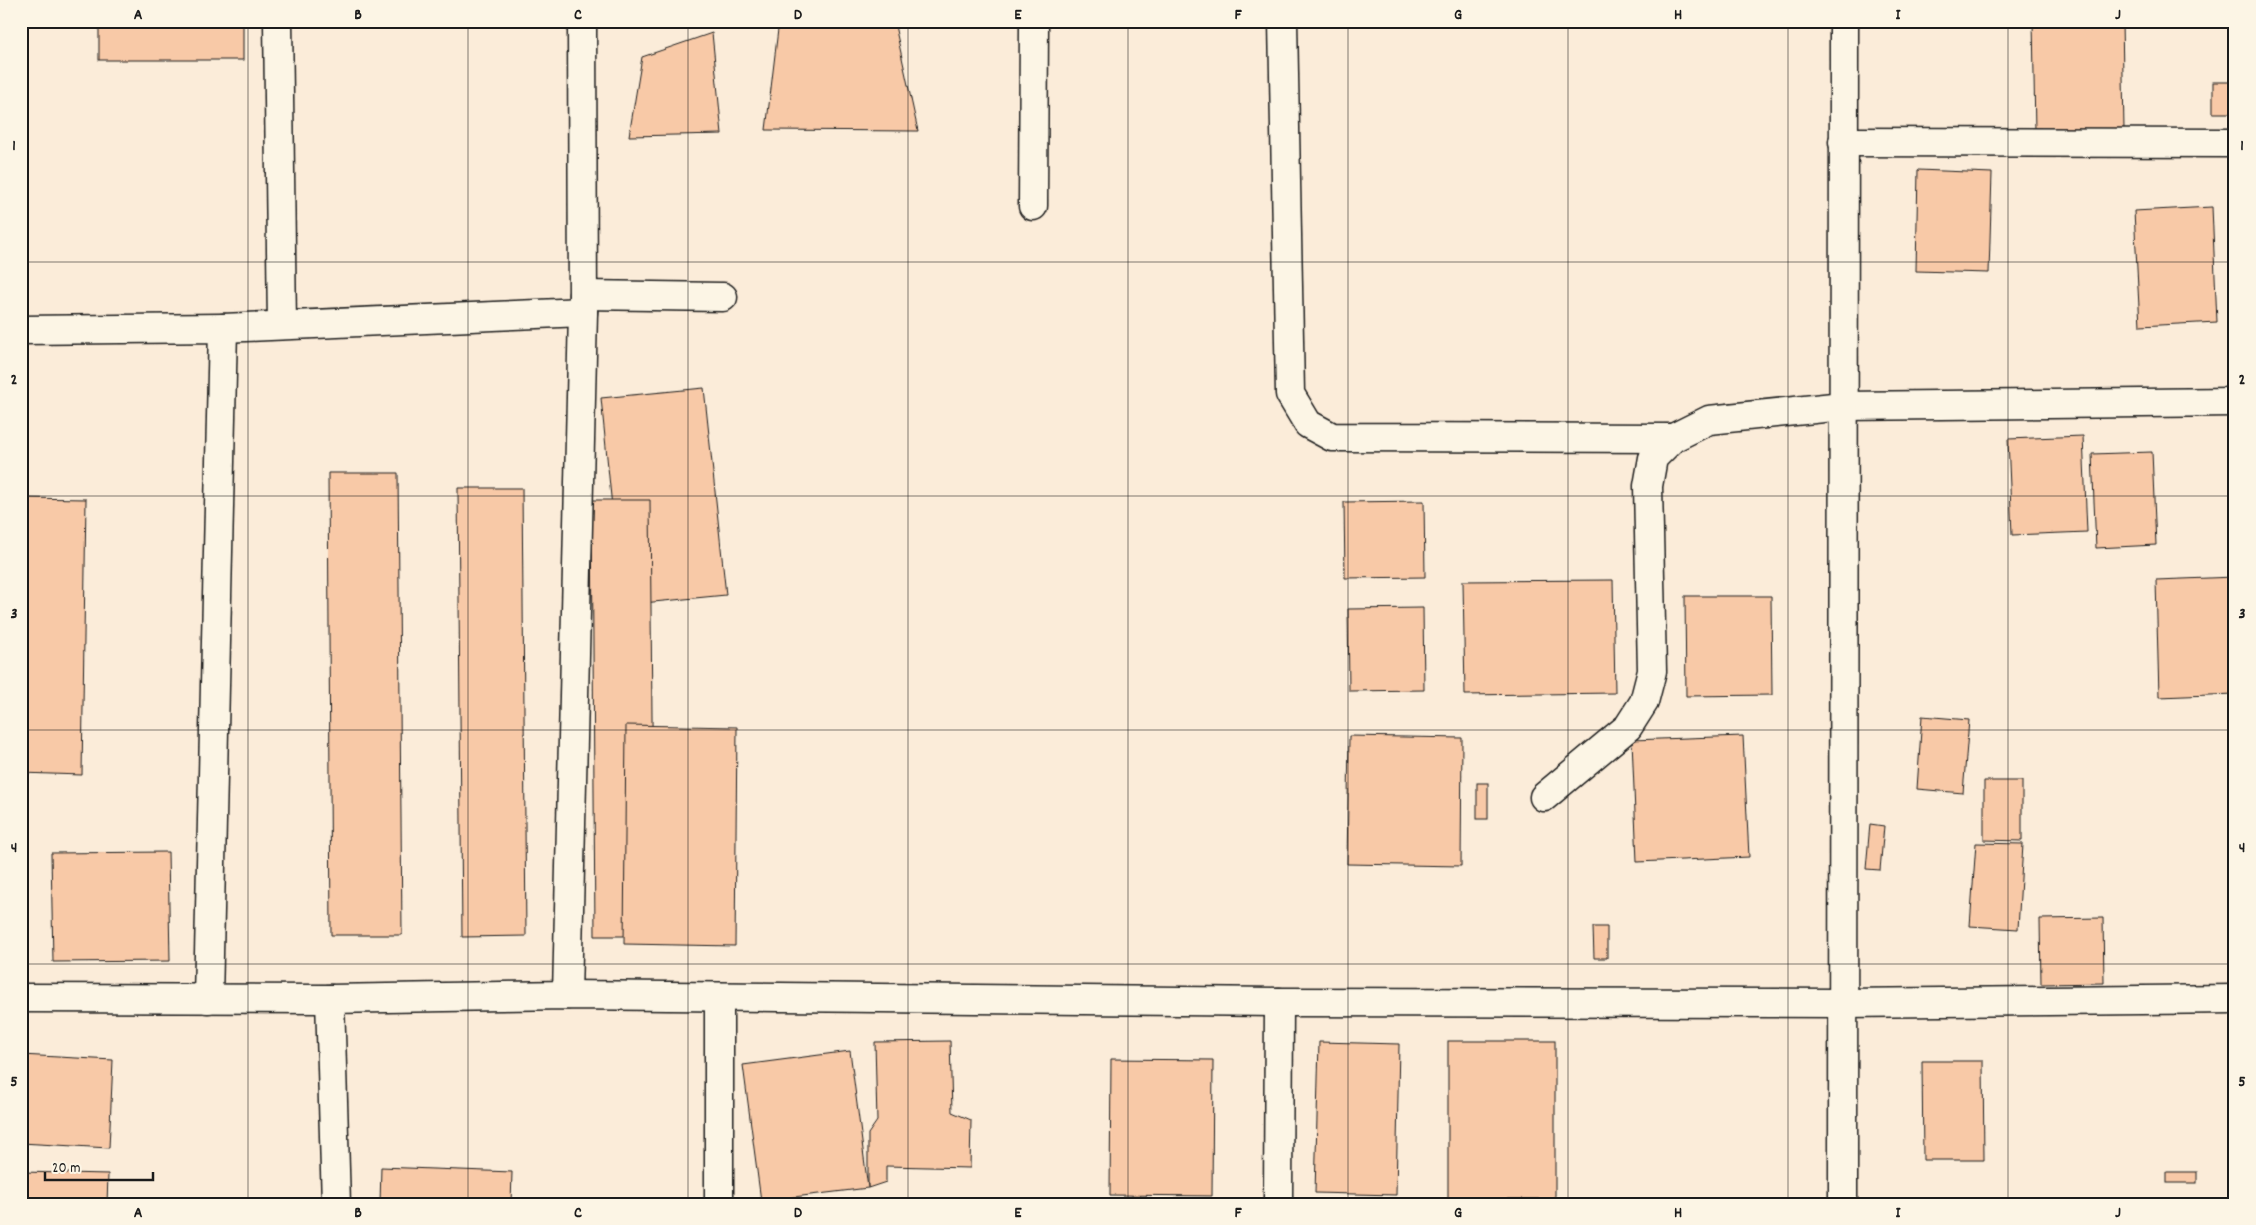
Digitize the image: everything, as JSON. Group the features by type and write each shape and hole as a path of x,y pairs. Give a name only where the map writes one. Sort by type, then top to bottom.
{"street":[{"path":"278,21 282,325"},
{"path":"567,995 583,304 582,21"},
{"path":"1033,206 1034,21"},
{"path":"1283,21 1290,394 1308,424 1332,437 1673,438"},
{"path":"1843,1204 1844,21"},
{"path":"1844,142 2235,143"},
{"path":"21,330 223,328 723,296"},
{"path":"208,999 223,328"},
{"path":"1544,797 1628,727 1644,702 1652,671 1648,486 1654,458 1673,438 1709,420 1843,406 2235,402"},
{"path":"21,998 330,999 567,995 1279,1002 1843,1003 2235,1000"},
{"path":"719,997 719,1204"},
{"path":"330,999 336,1204"},
{"path":"1278,1204 1279,1002"}],"building":[{"path":"99,21 243,21 243,60 99,60"},
{"path":"779,21 894,21 918,131 766,130"},
{"path":"2033,21 2122,21 2124,130 2035,131"},
{"path":"712,33 722,134 629,136 642,57"},
{"path":"2213,82 2235,82 2235,113 2213,113"},
{"path":"1918,170 1992,173 1989,273 1916,271"},
{"path":"2212,207 2217,322 2140,326 2134,211"},
{"path":"704,388 726,595 622,605 601,398"},
{"path":"2083,436 2087,532 2012,535 2008,439"},
{"path":"2152,452 2156,545 2096,548 2092,454"},
{"path":"328,473 398,473 402,935 331,935"},
{"path":"458,488 522,488 526,936 462,937"},
{"path":"21,498 86,499 82,775 21,773"},
{"path":"592,500 650,500 654,936 595,936"},
{"path":"1424,501 1425,577 1345,578 1344,502"},
{"path":"2235,577 2235,694 2159,697 2156,580"},
{"path":"1613,580 1615,693 1465,695 1463,581"},
{"path":"1685,596 1771,596 1772,695 1686,696"},
{"path":"1423,608 1424,690 1349,691 1348,609"},
{"path":"1922,716 1969,720 1963,793 1917,789"},
{"path":"626,725 737,727 735,946 624,944"},
{"path":"1349,736 1462,738 1461,866 1347,864"},
{"path":"1743,736 1749,857 1637,862 1632,740"},
{"path":"1984,781 2022,781 2022,841 1984,840"},
{"path":"1477,783 1488,783 1488,819 1477,819"},
{"path":"1870,824 1884,826 1880,870 1866,869"},
{"path":"1976,843 2023,844 2018,929 1970,926"},
{"path":"168,852 170,961 53,962 51,853"},
{"path":"2103,918 2104,983 2041,984 2040,919"},
{"path":"1593,927 1607,927 1607,958 1594,958"},
{"path":"950,1041 952,1112 971,1120 970,1168 886,1166 886,1182 868,1188 868,1134 877,1121 875,1042"},
{"path":"1448,1041 1555,1041 1555,1199 1448,1199"},
{"path":"1319,1042 1399,1044 1396,1195 1315,1193"},
{"path":"850,1051 868,1188 761,1201 743,1065"},
{"path":"21,1055 113,1060 109,1148 21,1143"},
{"path":"1111,1059 1213,1060 1212,1196 1110,1195"},
{"path":"1922,1061 1983,1061 1984,1160 1923,1160"},
{"path":"381,1167 512,1172 511,1204 380,1204"},
{"path":"21,1172 108,1174 107,1204 21,1204"},
{"path":"2167,1172 2197,1172 2197,1183 2167,1183"}]}
